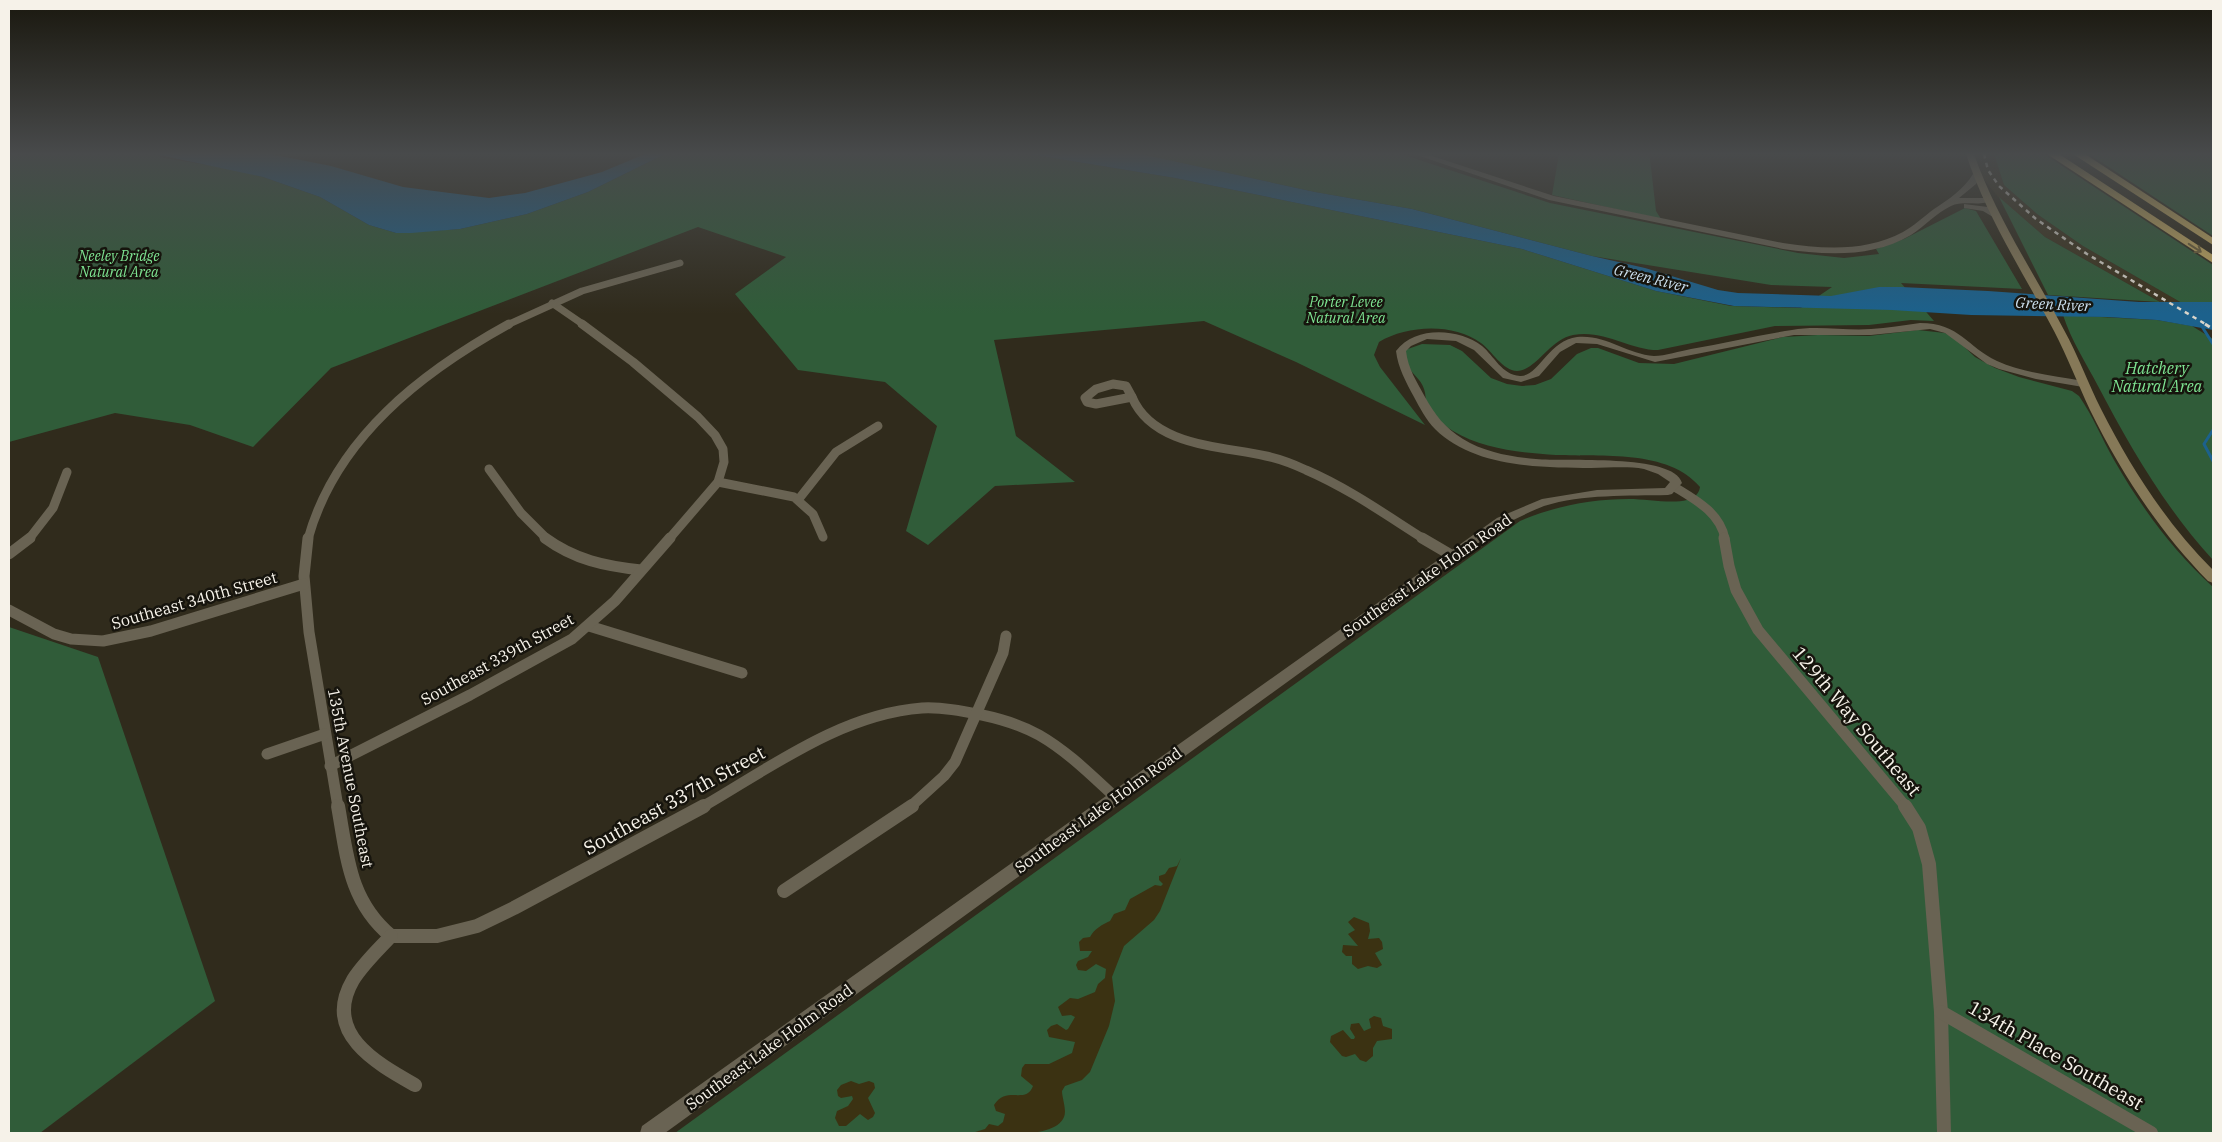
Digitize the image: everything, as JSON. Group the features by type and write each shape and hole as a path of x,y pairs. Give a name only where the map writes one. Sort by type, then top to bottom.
{"highway":[{"path":"2133,207 2213,260"},
{"path":"2160,207 2213,242"}],"main road":[{"path":"1992,207 2060,332 2084,384 2125,462 2161,519 2213,578"}],"street":[{"path":"1595,207 1814,251 1844,251 1871,247 1906,234 1945,207"},
{"path":"1932,217 1956,207"},
{"path":"1979,207 1996,215"},
{"name":"135th Avenue Southeast","path":"391,936 371,918 357,894 351,875 313,670 304,584 305,550 317,511 341,465 367,430 408,391 444,365 486,337 552,303 607,283 680,263"},
{"path":"552,303 639,364 709,428 720,443 724,456 724,467 718,482 784,494 798,500 813,514 823,537"},
{"path":"1674,486 1675,479 1654,467 1541,463 1503,457 1468,446 1440,429 1431,417 1406,372 1401,351 1410,341 1418,338 1447,336 1465,341 1478,348 1504,374 1519,379 1526,379 1537,373 1563,345 1584,340 1608,343 1636,355 1655,359 1794,332 1863,332 1920,326 1939,328 1953,334 2002,367 2036,376 2084,384"},
{"path":"1133,397 1135,404 1159,428 1199,444 1268,456 1299,467 1332,482 1451,555"},
{"path":"798,500 836,452 878,426"},
{"path":"489,469 521,515 553,545 565,552 594,563 641,570"},
{"path":"9,554 30,537 54,510 67,472"},
{"name":"Southeast 339th Street","path":"330,766 572,639 603,613 718,482"},
{"name":"Southeast Lake Holm Road","path":"649,1133 1451,555 1501,521 1542,503 1597,494 1662,491 1674,486"},
{"name":"129th Way Southeast","path":"1674,486 1703,504 1715,517 1724,535 1729,566 1736,590 1758,630 1900,798 1919,828 1928,864 1941,1012 1944,1133"},
{"name":"Southeast 340th Street","path":"9,610 43,630 60,636 83,640 104,640 140,634 304,584"},
{"path":"589,626 742,673"},
{"path":"784,890 904,812 929,791 955,762 1003,652 1006,636"},
{"name":"Southeast 337th Street","path":"391,936 422,938 451,935 492,921 833,733 879,714 911,708 944,708 977,712 1013,723 1043,738 1069,757 1115,797"},
{"path":"267,754 325,734"},
{"path":"391,936 350,985 344,1006 344,1016 348,1032 360,1049 376,1062 415,1085"},
{"name":"134th Place Southeast","path":"1941,1012 2151,1133"}],"shaded area":[{"path":"2010,207 2029,207 2083,246 2182,303 2160,302 2045,237"}],"green space":[{"path":"9,207 338,207 369,225 396,233 460,229 527,214 546,207 1318,207 1522,249 1656,291 1731,306 1801,308 1832,287 1771,285 1592,256 1402,207 1571,207 1798,253 1844,258 1879,254 1876,249 1904,239 1965,208 1976,211 2022,289 1901,283 1934,321 1911,320 1869,325 1775,326 1658,350 1637,347 1595,335 1573,335 1557,342 1531,366 1517,371 1507,368 1481,343 1457,332 1444,329 1430,329 1403,332 1379,342 1374,355 1380,367 1425,425 1296,362 1204,321 994,340 1016,436 1075,482 995,486 928,545 906,531 937,426 885,382 798,370 735,294 786,257 698,227 331,368 253,447 190,425 115,413 9,442"},
{"path":"1608,207 1656,207 1661,219"},
{"path":"2004,207 2011,207 2045,237 2160,302 2048,295"},
{"path":"2029,207 2125,207 2213,265 2213,302 2182,303 2083,246"},
{"path":"2170,207 2213,207 2213,236"},
{"name":"Hatchery Natural Area","path":"2063,315 2157,320 2192,326 2213,339 2213,560 2164,499 2150,477 2110,409 2070,333"},
{"path":"1918,330 1945,333 1956,339 1975,357 1995,368 2019,377 2072,391 2079,396 2135,495 2184,559 2213,587 2213,1133 675,1133 1520,521 1560,507 1587,502 1629,499 1681,501 1692,498 1699,492 1700,487 1686,475 1670,466 1652,461 1613,456 1529,453 1490,446 1465,437 1445,426 1431,412 1426,402 1423,385 1407,365 1405,350 1422,344 1450,345 1462,351 1491,378 1507,384 1522,386 1535,385 1551,379 1577,354 1591,348 1598,348 1639,363 1674,364 1783,337 1818,335 1869,336"},
{"path":"9,627 98,657 215,1001 40,1133 9,1133"}],"sand":[{"path":"1181,858 1160,911 1154,920 1124,946 1112,977 1115,1001 1109,1026 1090,1072 1082,1080 1065,1086 1062,1091 1064,1117 1058,1124 1049,1129 1036,1132 1022,1134 972,1133 985,1129 989,1124 998,1126 1003,1122 1005,1114 996,1111 994,1105 999,1099 1010,1095 1026,1094 1030,1091 1033,1086 1021,1076 1022,1068 1025,1064 1049,1064 1072,1053 1075,1042 1049,1037 1047,1030 1057,1024 1066,1030 1068,1029 1075,1017 1071,1015 1062,1016 1058,1007 1070,998 1078,999 1095,992 1098,984 1105,978 1106,969 1096,964 1086,971 1078,970 1076,965 1078,961 1088,957 1092,951 1080,951 1079,942 1083,938 1090,937 1096,929 1110,921 1114,914 1125,910 1130,899 1155,885 1161,886 1163,884 1159,880 1159,876 1165,874 1169,868 1177,866"},
{"path":"1354,917 1369,923 1368,939 1379,938 1382,942 1383,949 1375,953 1382,965 1377,968 1368,966 1358,969 1352,964 1352,956 1346,956 1342,952 1343,945 1358,946 1348,934 1355,930 1348,922"},
{"path":"1374,1016 1381,1018 1383,1026 1392,1029 1392,1039 1377,1041 1373,1048 1373,1056 1366,1062 1360,1060 1355,1054 1346,1057 1342,1056 1330,1042 1331,1036 1343,1030 1351,1039 1354,1039 1355,1037 1350,1029 1351,1024 1359,1023 1364,1031 1371,1028 1369,1019"},
{"path":"851,1081 859,1084 869,1081 874,1083 875,1088 868,1098 875,1113 868,1120 860,1114 846,1126 839,1126 835,1118 837,1111 848,1106 853,1099 852,1096 841,1098 838,1096 837,1090 841,1085"}],"water":[{"path":"338,207 546,207 527,214 460,229 396,233 369,225"},
{"name":"Green River","path":"1318,207 1402,207 1412,209 1645,268 1718,290 1738,293 1831,296 1879,287 1901,287 2139,302 2213,302 2213,330 2157,320 2107,317 1971,315 1892,310 1734,306 1656,291 1522,249"}],"waterway":[{"path":"2201,325 2213,344"},
{"path":"2213,430 2204,444 2213,461"}],"railway":[{"path":"2023,207 2036,219 2087,254 2207,325"},
{"path":"2205,324 2213,329"}],"park label":[{"name":"Neeley Bridge Natural Area","path":"119,264"},
{"name":"Porter Levee Natural Area","path":"1346,310"}]}
